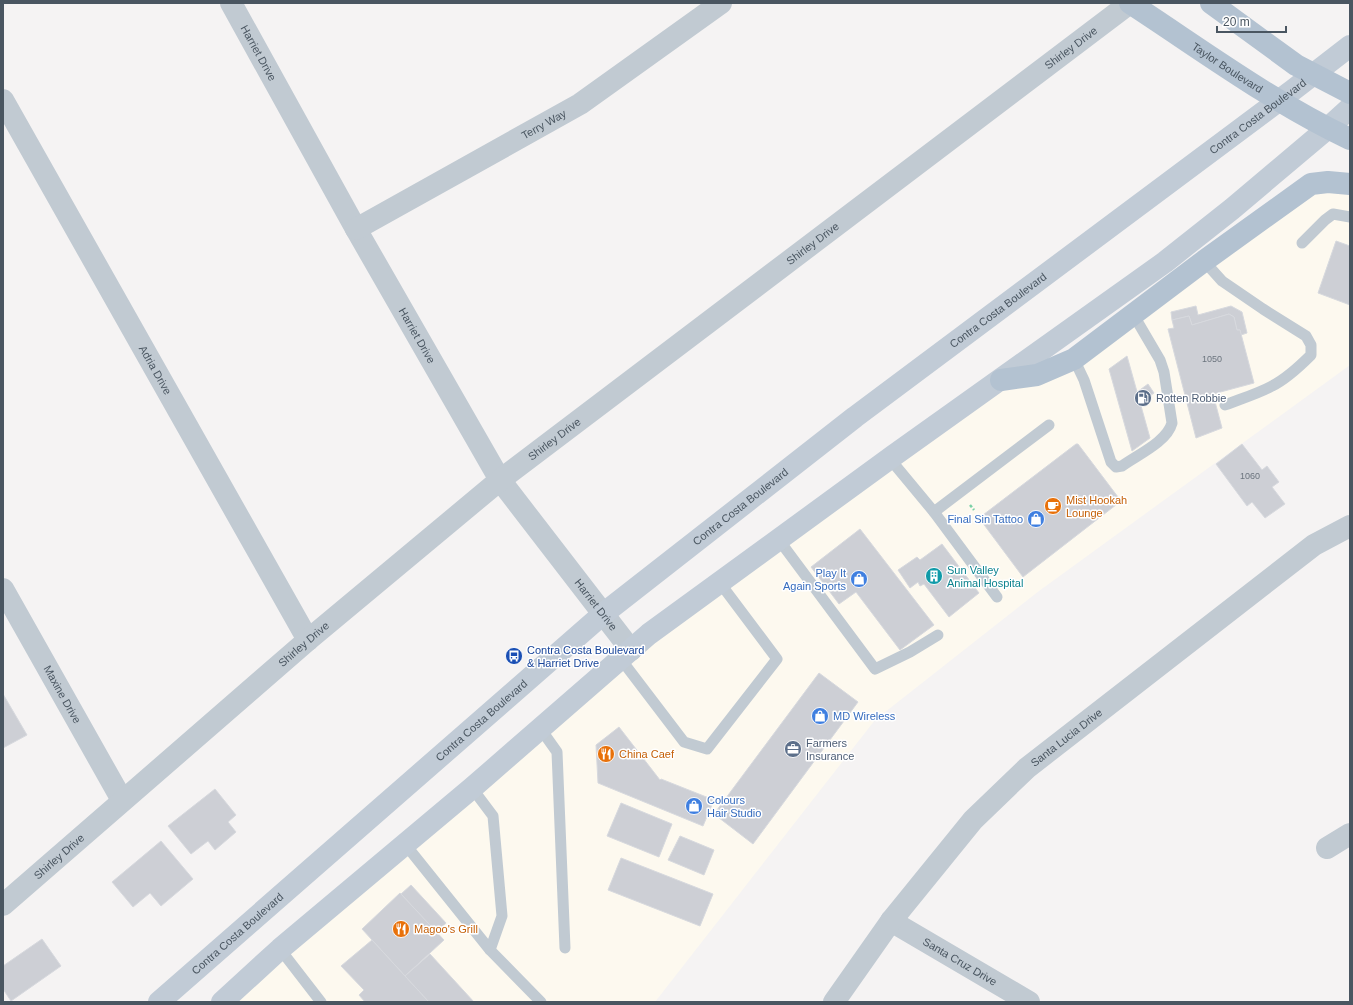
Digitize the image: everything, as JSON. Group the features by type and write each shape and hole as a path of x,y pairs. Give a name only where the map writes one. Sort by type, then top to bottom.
{"main road":[{"name":"Taylor Boulevard","path":"1130,3 1279,101 1350,139"},
{"path":"1211,3 1296,65 1350,94"},
{"name":"Contra Costa Boulevard","path":"159,1002 603,614 855,417 1279,101 1350,46"},
{"path":"222,1002 280,949 472,788 650,634 1171,257 1232,209 1350,108"},
{"path":"1001,380 1037,375 1074,359 1204,261 1311,184 1328,182 1350,184"}],"street":[{"name":"Harriet Drive","path":"231,3 356,229 500,480 603,614 626,654"},
{"name":"Terry Way","path":"356,229 580,104 721,3"},
{"name":"Shirley Drive","path":"3,905 122,800 308,640 500,480 1130,3"},
{"name":"Adria Drive","path":"3,100 308,640"},
{"name":"Santa Lucia Drive","path":"834,1002 891,920 973,820 1027,768 1314,544 1350,526"},
{"name":"Maxine Drive","path":"3,589 122,800"},
{"path":"1327,848 1350,834"},
{"name":"Santa Cruz Drive","path":"891,920 1029,1002"}],"lane":[{"path":"1302,243 1333,214 1350,217"},
{"path":"1204,261 1222,281 1306,336 1311,345 1311,355 1302,365 1285,378 1272,386 1225,405"},
{"path":"1074,359 1084,380 1111,462 1116,467 1122,466 1164,438 1170,430 1172,423 1164,372 1160,360 1133,314"},
{"path":"934,512 1049,425"},
{"path":"890,459 934,512 997,597"},
{"path":"779,540 875,670 910,652 938,635"},
{"path":"626,654 684,742 707,749 777,659 720,583"},
{"path":"540,728 557,752 565,948"},
{"path":"472,788 493,816 502,916 490,950"},
{"path":"405,844 490,950 541,1002"},
{"path":"280,949 321,1002"}],"shaded area":[{"path":"1311,184 1350,184 1350,365 1039,591 875,720 655,1002 222,1002 620,658 1001,380 1037,375"}],"building":[{"path":"1336,241 1350,246 1350,305 1318,293"},
{"path":"1196,306 1198,315 1231,306 1242,312 1247,333 1241,335 1240,330 1237,330 1234,317 1229,314 1192,325 1189,316 1172,320 1171,312"},
{"path":"1229,314 1234,317 1237,330 1240,330 1254,383 1213,394 1222,428 1196,438 1168,329 1174,328 1172,320 1189,316 1192,325"},
{"path":"1127,356 1150,438 1132,451 1109,369"},
{"name":"Rotten Robbie","path":"1148,384 1154,393 1140,403 1137,392"},
{"path":"1078,444 1121,501 1023,577 979,518"},
{"path":"1242,444 1262,470 1267,466 1279,482 1272,487 1285,504 1265,518 1252,502 1247,506 1216,464"},
{"name":"Play It Again Sports","path":"860,529 934,625 900,650 856,592 839,604 811,567"},
{"name":"Sun Valley Animal Hospital","path":"942,544 979,593 949,617 924,584 920,586 918,582 910,588 898,570 917,557 920,560"},
{"path":"819,673 858,702 753,844 714,814"},
{"path":"3,694 27,735 3,748"},
{"path":"619,727 660,780 661,779 714,800 703,826 598,783 596,745"},
{"path":"215,789 236,815 228,822 236,832 215,850 208,841 191,854 168,826"},
{"path":"621,803 672,824 659,857 607,836"},
{"path":"680,836 714,850 704,875 668,860"},
{"path":"161,841 193,879 161,906 150,893 133,907 112,882"},
{"path":"621,858 713,894 700,926 608,890"},
{"path":"411,885 446,923 437,933 401,894"},
{"path":"400,893 444,940 405,976 362,929"},
{"path":"42,939 61,966 11,1001 3,989 3,966"},
{"path":"372,940 429,1002 365,1002 359,995 364,990 341,966"},
{"path":"430,954 474,1002 429,1002 405,976"}],"place":[{"name":"Rotten Robbie","path":"1143,398"},
{"name":"Mist Hookah Lounge","path":"1053,506"},
{"name":"Final Sin Tattoo","path":"1036,519"},
{"name":"Sun Valley Animal Hospital","path":"934,576"},
{"name":"Play It Again Sports","path":"859,579"},
{"name":"Contra Costa Boulevard & Harriet Drive","path":"514,656"},
{"name":"MD Wireless","path":"820,716"},
{"name":"Farmers Insurance","path":"793,749"},
{"name":"China Caef","path":"606,754"},
{"name":"Colours Hair Studio","path":"694,806"},
{"name":"Magoo's Grill","path":"401,929"}]}
